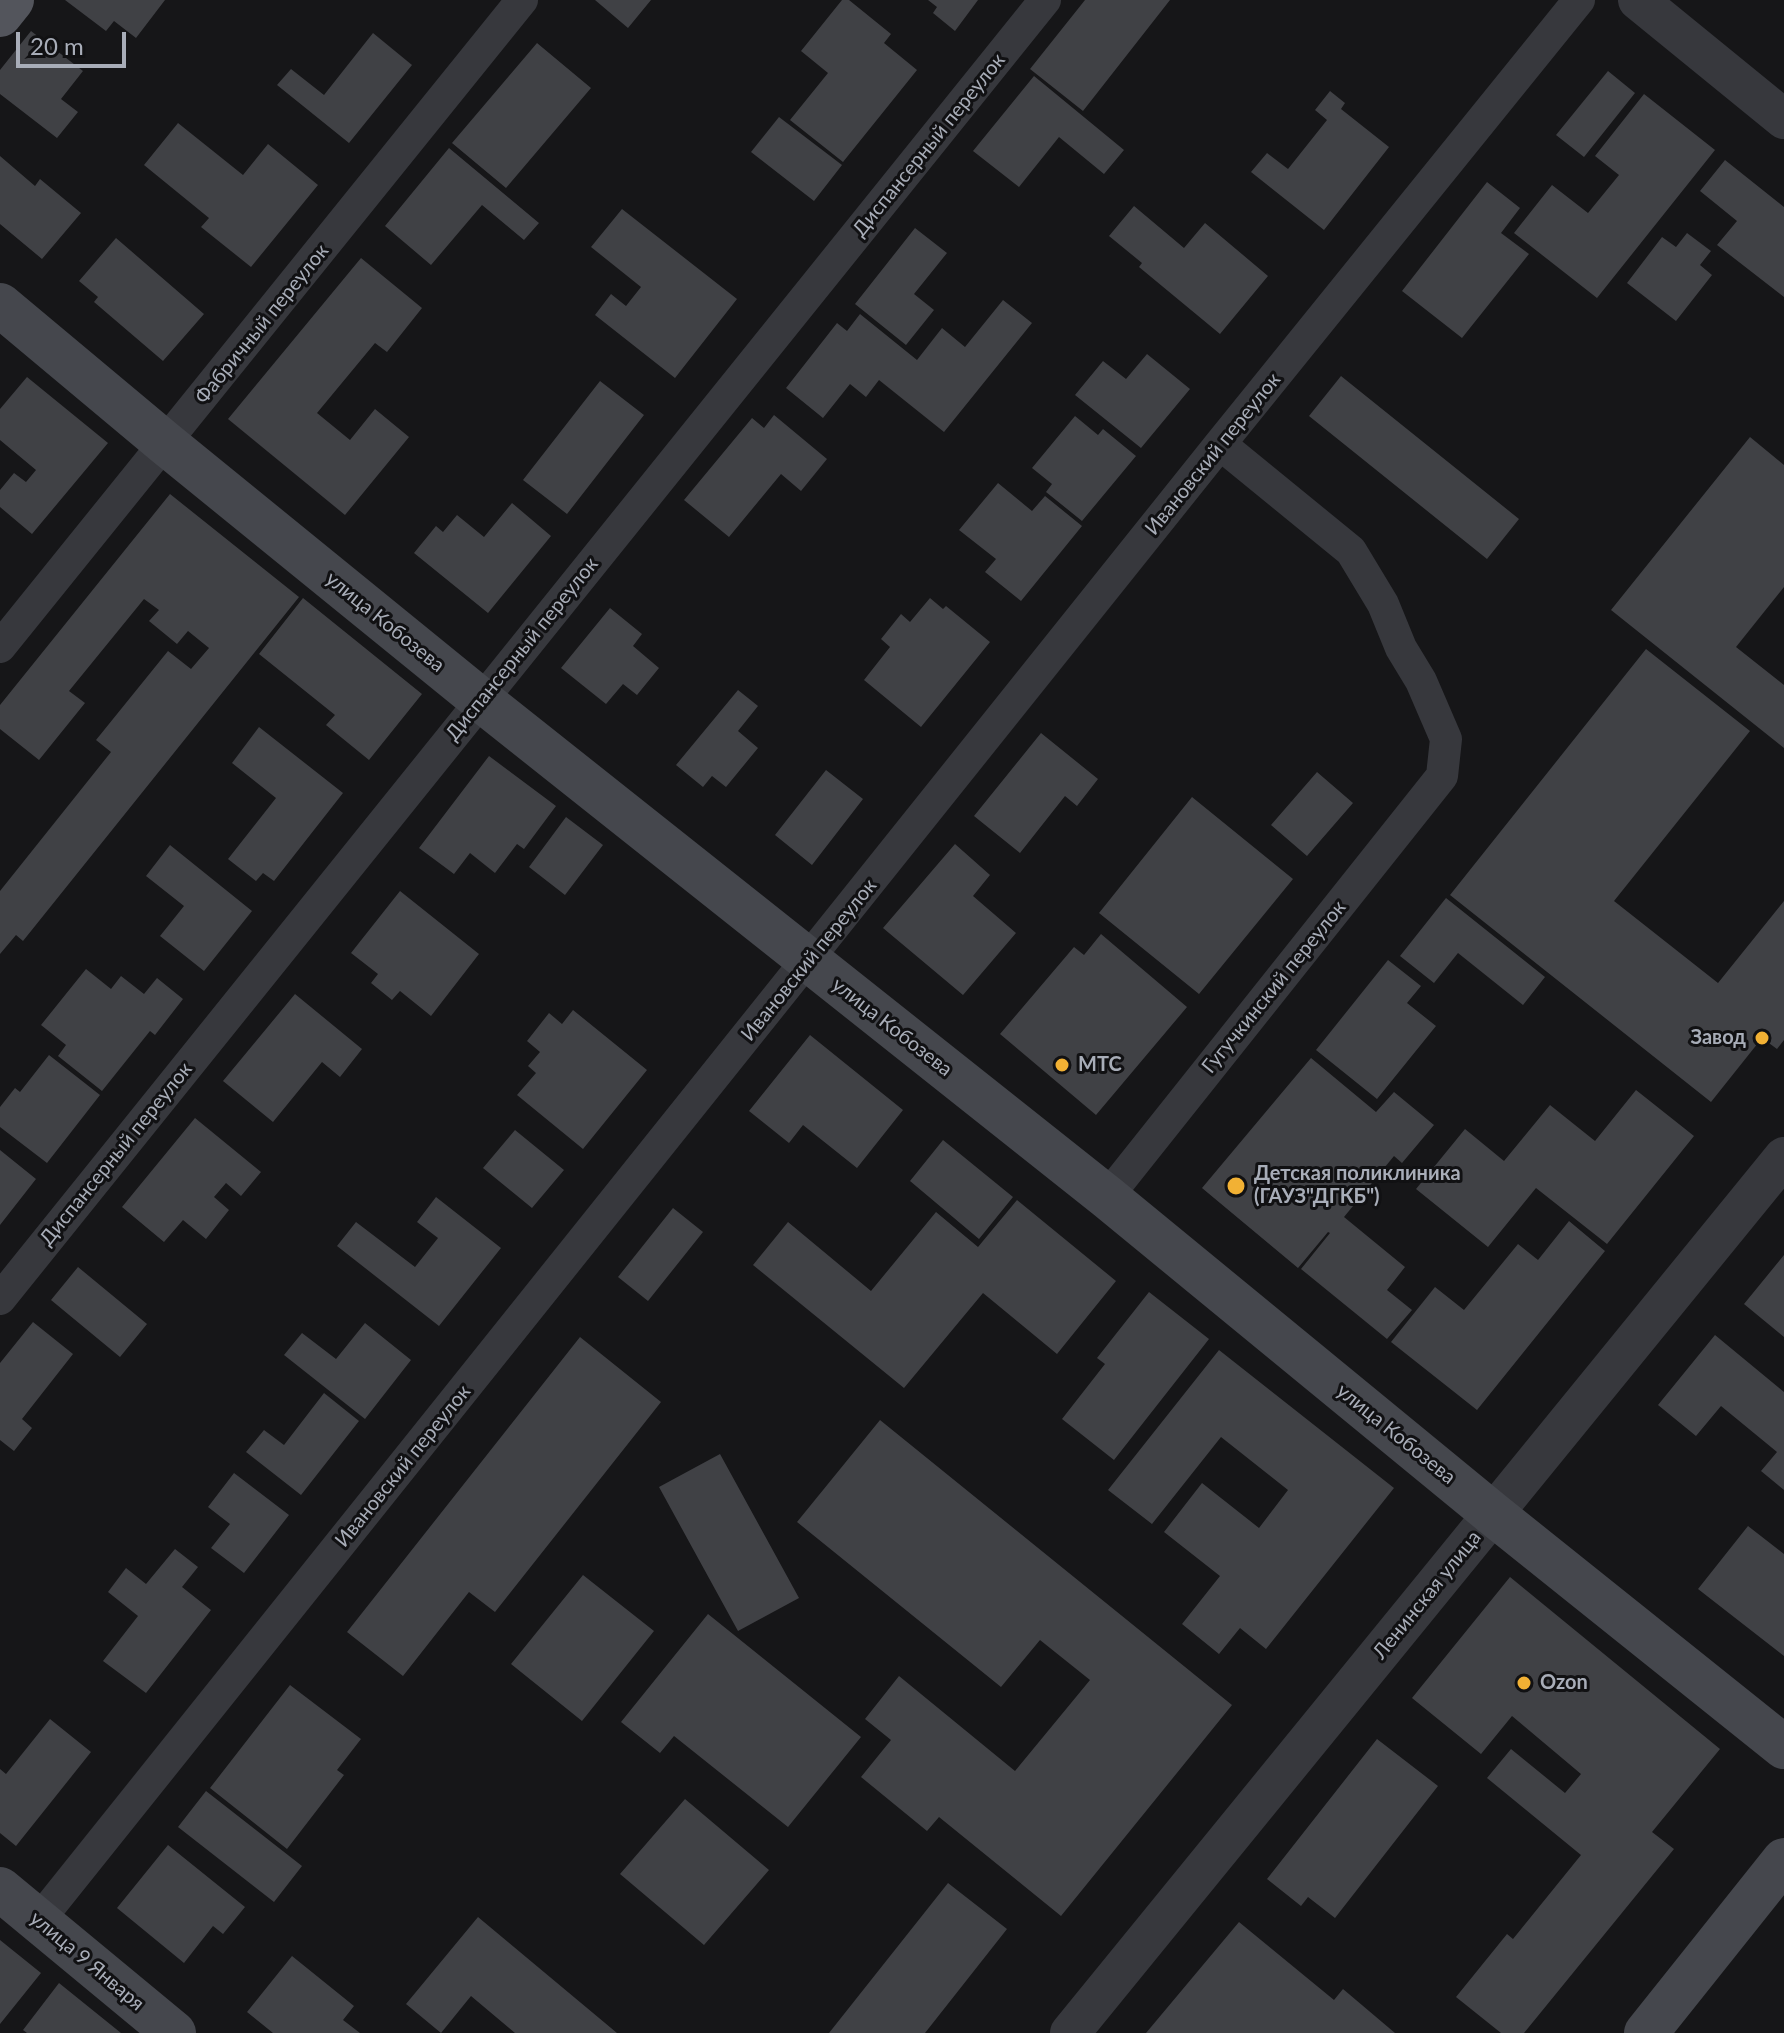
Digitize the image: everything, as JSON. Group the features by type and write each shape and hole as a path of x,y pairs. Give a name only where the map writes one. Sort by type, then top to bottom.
{"main road":[{"path":"0,15 12,0"},
{"name":"улица Кобозева","path":"0,305 481,700 1107,1197 1493,1514 1784,1747"},
{"path":"1646,2033 1784,1860"},
{"name":"улица 9 Января","path":"0,1889 174,2033"}],"street":[{"name":"Фабричный переулок","path":"0,647 522,0"},
{"name":"Диспансерный переулок","path":"0,1299 1045,0"},
{"name":"Ивановский переулок","path":"39,1920 1579,0"},
{"path":"1638,0 1784,119"},
{"name":"Гугучкинский переулок","path":"1107,1197 1442,776 1446,739 1383,604 1351,551 1220,444"},
{"name":"Ленинская улица","path":"1070,2033 1784,1157"}],"building":[{"path":"65,0 165,0 136,38 114,21 106,31"},
{"path":"595,0 651,0 628,28"},
{"path":"842,0 849,0 891,34 884,43 917,70 843,162 790,120 828,73 801,51"},
{"path":"928,0 978,0 955,31 933,13 937,7"},
{"path":"1085,0 1170,0 1083,111 1030,69"},
{"path":"31,31 83,71 61,99 78,112 57,138 0,94 0,70"},
{"path":"373,33 412,65 349,143 277,85 291,69 324,95"},
{"path":"537,43 591,88 506,188 452,143"},
{"path":"1608,71 1635,93 1584,157 1556,135"},
{"path":"1034,76 1124,150 1104,174 1059,137 1019,187 973,151"},
{"path":"1330,91 1345,103 1341,109 1389,147 1324,230 1251,172 1267,153 1288,169 1327,120 1315,110"},
{"path":"1644,94 1715,150 1597,298 1514,233 1552,185 1588,213 1619,175 1595,156"},
{"path":"779,117 842,165 814,201 751,152"},
{"path":"178,123 243,175 268,144 318,185 251,267 201,227 209,218 144,165"},
{"path":"449,148 539,223 524,240 482,205 431,265 385,226"},
{"path":"0,156 35,186 40,179 81,213 42,259 0,224"},
{"path":"1725,160 1784,207 1784,297 1717,245 1737,221 1700,191"},
{"path":"1487,182 1520,208 1501,233 1529,254 1462,338 1402,291"},
{"path":"1134,206 1184,248 1205,223 1268,276 1220,334 1139,267 1142,263 1109,236"},
{"path":"622,209 737,299 675,378 595,315 611,294 626,306 641,287 591,247"},
{"path":"915,228 947,253 914,294 934,310 906,345 855,304"},
{"path":"1687,233 1711,251 1700,265 1712,275 1676,321 1627,283 1662,237 1676,247"},
{"path":"116,238 204,314 163,361 94,302 98,297 79,281"},
{"path":"361,258 422,308 387,352 375,343 317,413 350,440 375,409 409,437 345,515 228,419"},
{"path":"1003,300 1032,323 944,432 879,380 866,397 850,384 823,418 786,388 837,323 847,331 860,314 917,360 942,328 965,347"},
{"path":"1147,354 1190,389 1141,448 1075,395 1103,361 1126,379"},
{"path":"1341,376 1519,519 1487,559 1309,416"},
{"path":"27,377 108,443 32,534 0,507 0,490 14,473 26,482 36,470 0,440 0,409"},
{"path":"600,381 644,415 567,514 523,480"},
{"path":"774,415 827,459 801,491 781,474 729,537 684,500 752,418 764,428"},
{"path":"1075,416 1098,435 1103,429 1136,456 1082,521 1046,492 1052,484 1032,468"},
{"path":"1750,437 1784,465 1784,587 1736,647 1784,685 1784,748 1611,610"},
{"path":"998,483 1032,511 1045,496 1082,526 1021,601 985,572 996,559 959,530"},
{"path":"170,494 299,597 23,941 16,935 0,954 0,891 111,752 96,740 168,651 191,669 209,648 188,631 177,644 149,621 159,610 144,599 69,691 85,703 39,760 0,729 0,705"},
{"path":"512,503 551,536 488,613 414,553 436,526 443,532 457,515 484,537"},
{"path":"303,598 422,694 369,760 326,725 335,715 259,654"},
{"path":"930,598 943,609 946,606 990,642 921,727 864,680 890,647 881,639 901,614 910,622"},
{"path":"610,608 642,634 633,646 659,668 637,695 623,684 606,704 561,668"},
{"path":"1646,649 1750,731 1614,901 1718,983 1784,901 1784,1040 1777,1049 1762,1038 1711,1102 1450,895"},
{"path":"738,690 758,706 738,731 758,748 726,787 712,776 703,787 676,765"},
{"path":"259,727 343,793 274,881 263,873 256,881 228,859 276,798 232,763"},
{"path":"1041,733 1098,779 1077,806 1065,796 1020,853 974,816"},
{"path":"489,756 556,806 524,849 517,844 495,873 470,853 454,874 419,848"},
{"path":"826,770 863,799 812,865 775,835"},
{"path":"1317,772 1353,803 1307,856 1271,825"},
{"path":"1192,797 1293,879 1199,994 1099,913"},
{"path":"566,817 603,845 565,895 529,867"},
{"path":"955,844 990,875 973,896 1016,933 963,995 883,928"},
{"path":"170,845 252,911 204,971 160,936 184,906 146,876"},
{"path":"400,891 479,954 431,1016 400,991 392,1000 371,983 378,974 351,953"},
{"path":"1446,898 1545,977 1523,1005 1458,953 1434,983 1400,956"},
{"path":"1101,934 1187,1007 1096,1115 1000,1034 1074,947 1084,955"},
{"path":"1388,960 1421,986 1407,1003 1436,1026 1377,1099 1316,1050"},
{"path":"86,969 111,989 121,976 144,994 157,978 183,999 155,1035 150,1031 102,1091 58,1056 66,1045 41,1025"},
{"path":"295,994 362,1049 340,1077 322,1062 273,1122 223,1081"},
{"path":"573,1010 647,1070 583,1149 517,1095 536,1073 528,1066 540,1052 527,1041 549,1013 562,1024"},
{"path":"810,1035 903,1110 857,1168 803,1125 789,1143 749,1111"},
{"path":"49,1055 100,1095 47,1163 0,1127 0,1107 15,1088 20,1092"},
{"path":"1311,1058 1376,1112 1394,1092 1434,1125 1402,1163 1394,1156 1344,1217 1405,1267 1387,1290 1412,1310 1387,1339 1301,1269 1330,1233 1298,1268 1202,1188"},
{"path":"1636,1090 1694,1136 1607,1244 1536,1188 1488,1247 1416,1189 1465,1129 1504,1161 1550,1105 1595,1141"},
{"path":"195,1118 261,1172 241,1196 226,1183 214,1197 229,1210 206,1239 183,1220 164,1242 122,1207"},
{"path":"515,1130 564,1170 532,1208 483,1168"},
{"path":"943,1140 1013,1197 979,1239 910,1181"},
{"path":"0,1150 36,1179 0,1225"},
{"path":"436,1197 501,1248 439,1326 337,1246 356,1222 415,1267 438,1238 417,1222"},
{"path":"1017,1200 1116,1281 1057,1354 983,1293 904,1388 753,1265 788,1222 871,1291 936,1212 978,1247"},
{"path":"673,1208 703,1232 648,1301 618,1277"},
{"path":"1569,1221 1605,1251 1477,1410 1391,1342 1435,1287 1464,1310 1518,1244 1538,1260"},
{"path":"1784,1255 1784,1337 1744,1304"},
{"path":"78,1267 147,1324 120,1357 51,1300"},
{"path":"1149,1292 1209,1339 1114,1460 1062,1419 1105,1364 1097,1358"},
{"path":"33,1322 73,1354 22,1419 32,1428 14,1451 0,1440 0,1363"},
{"path":"365,1323 411,1360 365,1419 284,1355 302,1333 336,1359"},
{"path":"1715,1335 1784,1392 1784,1490 1761,1471 1777,1452 1721,1406 1696,1436 1658,1405"},
{"path":"580,1337 661,1402 495,1612 469,1592 403,1676 347,1632"},
{"path":"1219,1350 1394,1488 1266,1649 1240,1628 1219,1654 1182,1624 1220,1576 1164,1532 1202,1483 1259,1528 1288,1490 1221,1437 1152,1524 1108,1490"},
{"path":"324,1393 359,1421 301,1495 246,1452 264,1430 284,1445"},
{"path":"880,1420 1232,1705 1061,1916 939,1817 927,1831 861,1777 891,1740 865,1719 899,1676 1015,1771 1090,1680 1040,1640 1001,1687 797,1522"},
{"path":"720,1454 799,1598 738,1631 659,1487"},
{"path":"234,1473 289,1515 244,1573 211,1548 230,1524 208,1507"},
{"path":"1748,1526 1784,1554 1784,1656 1698,1589"},
{"path":"175,1549 198,1567 182,1587 211,1610 146,1693 103,1661 138,1616 108,1592 126,1568 146,1584"},
{"path":"583,1575 654,1631 582,1721 511,1664"},
{"path":"1510,1577 1720,1749 1652,1832 1674,1849 1524,2033 1501,2033 1456,1997 1507,1934 1513,1939 1581,1855 1487,1778 1511,1749 1565,1793 1581,1774 1512,1716 1481,1754 1412,1698"},
{"path":"708,1614 861,1737 788,1827 674,1736 660,1753 621,1722"},
{"path":"290,1685 361,1739 337,1770 344,1775 287,1849 210,1788"},
{"path":"50,1719 91,1752 16,1846 0,1833 0,1769 6,1774"},
{"path":"1377,1739 1438,1786 1335,1918 1308,1897 1301,1906 1267,1879"},
{"path":"206,1791 302,1866 274,1902 178,1827"},
{"path":"685,1799 769,1870 704,1945 620,1874"},
{"path":"168,1845 245,1907 223,1934 213,1926 184,1963 117,1908"},
{"path":"948,1883 1007,1929 925,2033 829,2033"},
{"path":"478,1917 617,2033 515,2033 471,1996 441,2033 406,2004"},
{"path":"1239,1922 1334,2000 1343,1989 1395,2033 1146,2033"},
{"path":"0,1940 41,1973 0,2024"},
{"path":"292,1956 354,2006 343,2020 360,2033 273,2033 247,2012"},
{"path":"59,1983 121,2033 27,2033 23,2030"}],"place":[{"name":"Завод","path":"1762,1038"},
{"name":"МТС","path":"1062,1065"},
{"name":"Детская поликлиника (ГАУЗ\"ДГКБ\")","path":"1236,1186"},
{"name":"Ozon","path":"1524,1683"}]}
